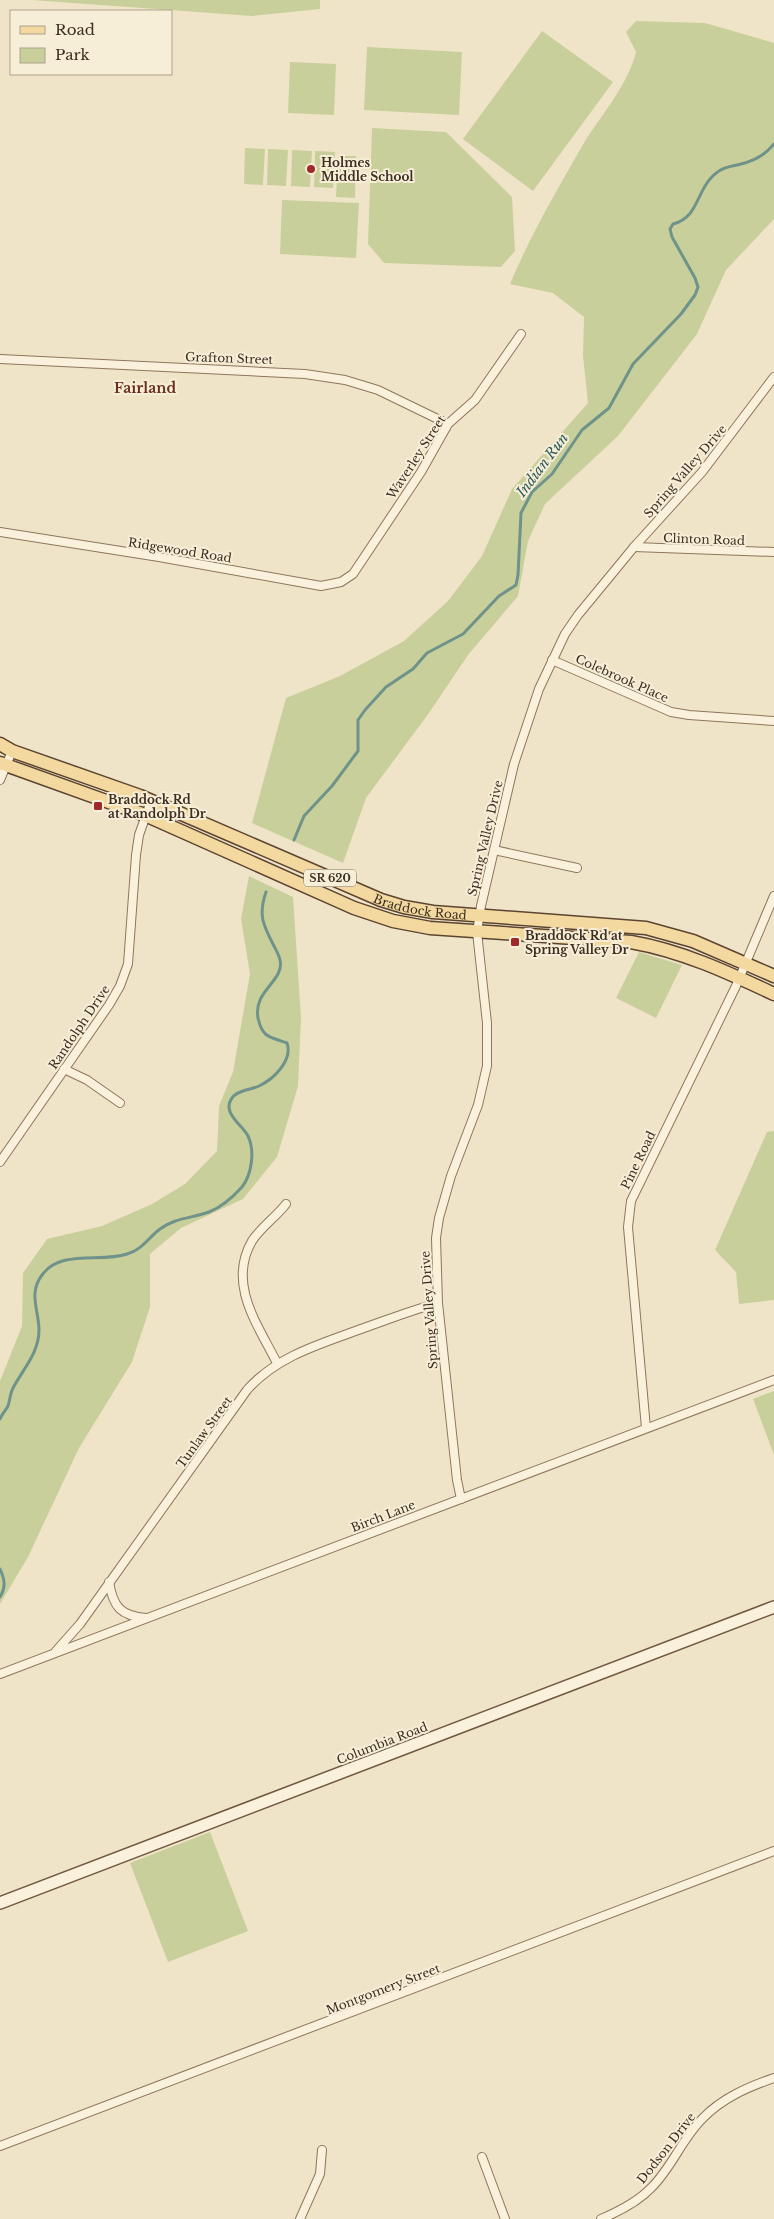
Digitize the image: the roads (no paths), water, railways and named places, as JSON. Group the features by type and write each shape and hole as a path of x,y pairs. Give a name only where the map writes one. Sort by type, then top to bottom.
{"main road":[{"name":"Braddock Road","path":"0,744 12,751 151,800 381,900 404,907 433,912 479,916 646,928 693,940 774,976"},
{"name":"Braddock Road","path":"3,765 145,815 374,915 414,926 631,942 658,947 698,960 774,994"}],"street":[{"name":"Waverley Street","path":"353,574 421,472 448,424 475,400 521,334"},
{"name":"Grafton Street","path":"0,359 305,374 344,380 378,390 448,424"},
{"name":"Spring Valley Drive","path":"460,1498 438,1303 435,1254 439,1218 451,1176 478,1105 487,1066 487,1023 477,932 514,764 528,718 552,660 578,615 634,547 702,472 774,377"},
{"name":"Ridgewood Road","path":"0,532 321,586 341,582 353,574"},
{"name":"Clinton Road","path":"634,547 774,552"},
{"name":"Colebrook Place","path":"552,660 671,712 774,721"},
{"path":"0,780 3,765 12,751"},
{"name":"Randolph Drive","path":"0,1162 109,1005 124,978 129,949 136,855 145,815 151,800"},
{"path":"494,850 577,868"},
{"name":"Pine Road","path":"646,1428 628,1227 631,1201 740,978 774,896"},
{"path":"64,1069 87,1080 120,1103"},
{"path":"277,1363 246,1300 242,1285 242,1271 243,1261 252,1242 286,1204"},
{"name":"Tunlaw Street","path":"50,1655 63,1645 80,1624 248,1390 266,1371 277,1363 316,1345 438,1303"},
{"name":"Birch Lane","path":"0,1674 774,1380"},
{"path":"109,1582 115,1603 120,1610 135,1617 148,1618"},
{"name":"Columbia Road","path":"0,1903 774,1607"},
{"name":"Montgomery Street","path":"0,2146 774,1851"},
{"name":"Dodson Drive","path":"601,2219 628,2206 653,2186 689,2133 716,2106 745,2089 774,2078"},
{"path":"300,2219 320,2174 322,2150"},
{"path":"482,2157 505,2219"}],"waterway":[{"name":"Indian Run","path":"294,840 304,816 332,786 358,751 358,720 365,710 386,687 413,669 427,653 463,634 499,596 516,585 521,513 532,492 552,474 582,430 609,408 633,364 681,314 695,295 698,287 695,278 672,237 670,229 673,224 689,215 706,185 719,171 755,159 774,144"},
{"name":"Indian Run","path":"0,1419 8,1406 11,1392 36,1346 39,1330 35,1302 36,1289 42,1275 50,1267 70,1259 116,1256 132,1252 141,1247 165,1225 209,1212 218,1207 235,1194 245,1182 250,1169 252,1155 250,1142 248,1136 231,1114 229,1103 237,1093 259,1086 271,1079 285,1062 288,1049 287,1043 264,1033 258,1018 260,1000 278,974 280,967 279,956 263,920 262,907 266,892"},
{"name":"Indian Run","path":"0,1569 4,1583 0,1597"}],"place":[{"name":"Holmes Middle School","path":"311,169"},
{"name":"Braddock Rd at Randolph Dr","path":"98,806"},
{"name":"Braddock Rd at Spring Valley Dr","path":"515,942"}],"district":[{"name":"Fairland","path":"145,388"}]}
